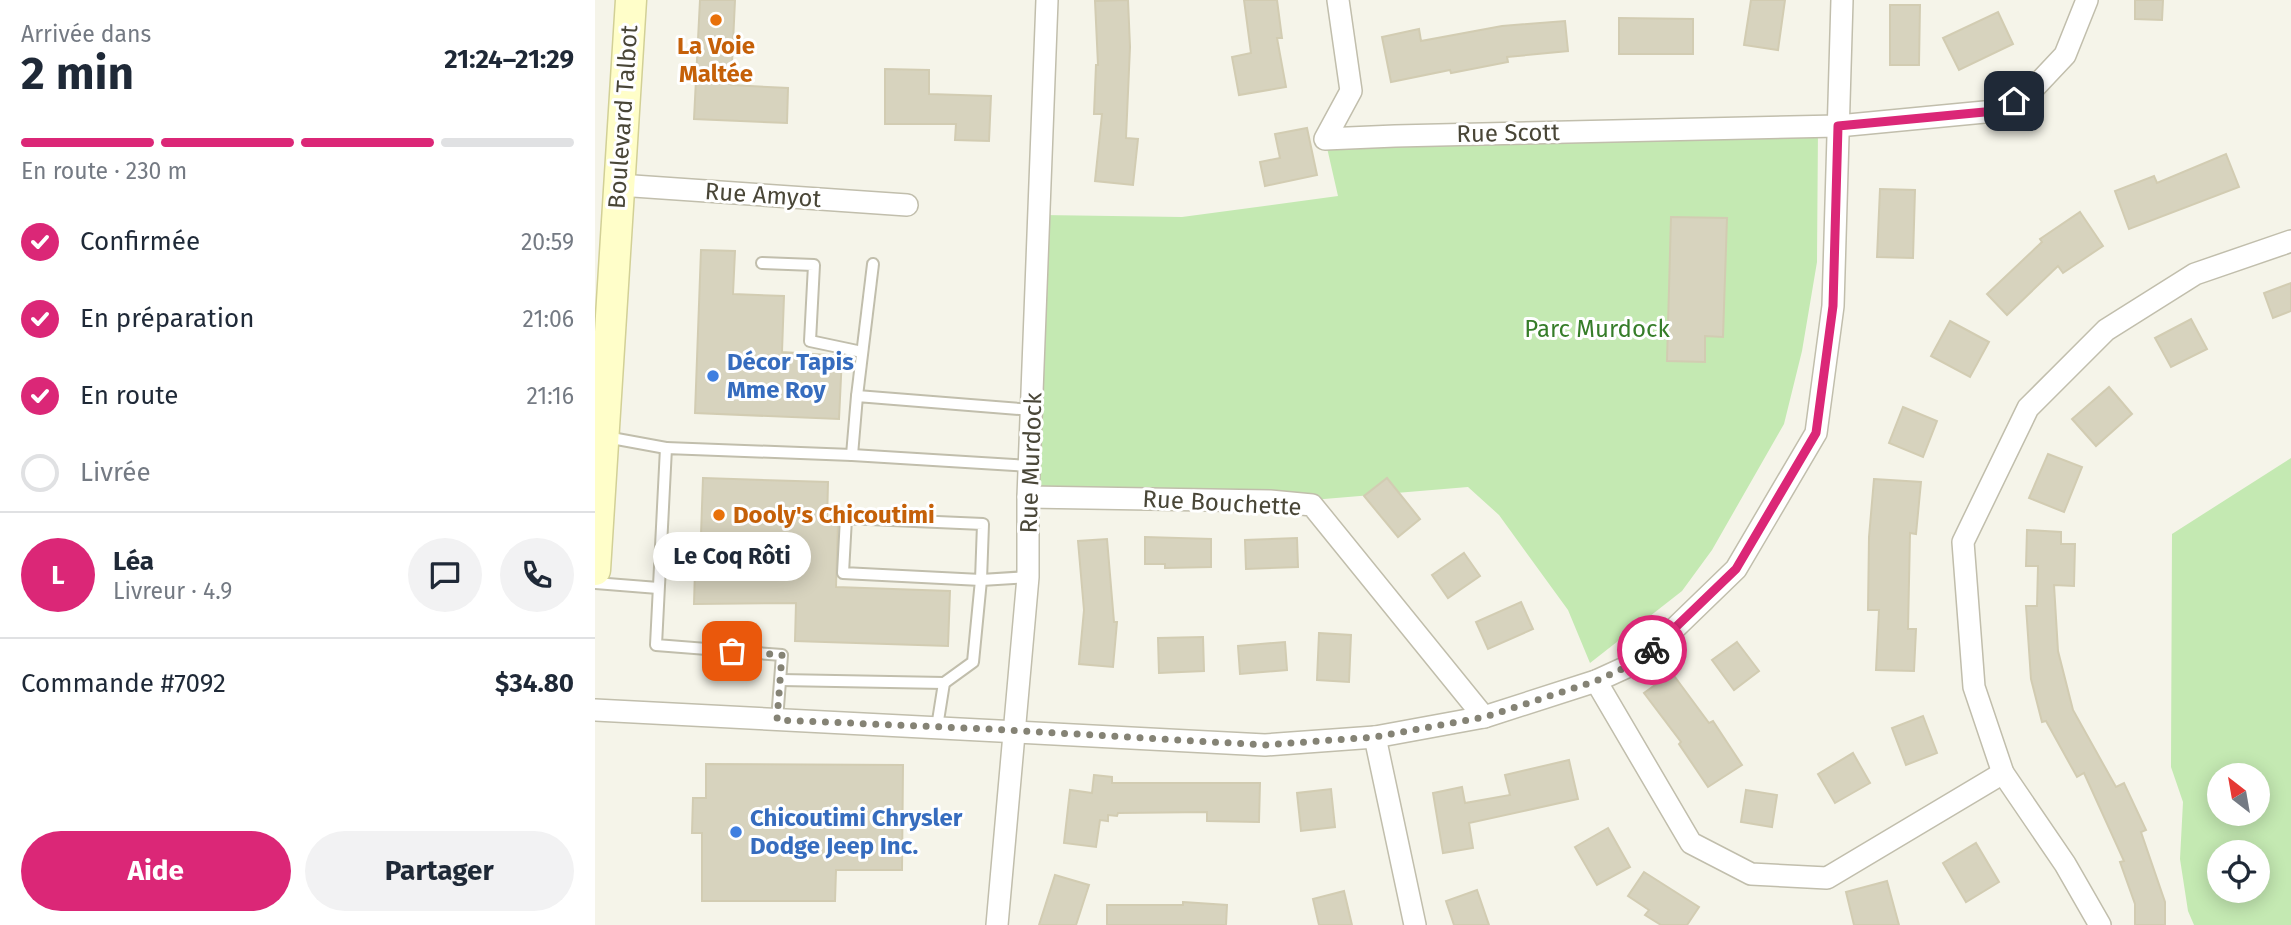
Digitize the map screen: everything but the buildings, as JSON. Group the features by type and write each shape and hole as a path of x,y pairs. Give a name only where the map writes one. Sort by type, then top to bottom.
{"main road":[{"name":"Boulevard Talbot","path":"595,570 631,0"}],"street":[{"name":"Rue Murdock","path":"997,925 1028,577 1028,497 1047,0"},
{"name":"Rue Scott","path":"1338,0 1351,91 1325,139 1395,135 1838,126"},
{"path":"595,710 1265,745 1375,737 1485,717 1596,681 1642,660 1736,569 1816,433 1833,306 1842,0"},
{"path":"1838,126 1995,111 2032,90 2065,55 2087,0"},
{"name":"Rue Amyot","path":"618,185 907,205"},
{"path":"2100,925 2064,864 2003,773 1974,687 1963,542 2028,408 2106,330 2195,274 2291,241"},
{"name":"Rue Bouchette","path":"1028,497 1270,501 1312,505 1485,717"},
{"path":"1596,681 1691,843 1751,874 1827,878 2003,773"},
{"path":"1375,737 1415,925"}],"lane":[{"path":"762,263 814,265 810,341 862,352"},
{"path":"852,455 856,396 873,264"},
{"path":"856,396 1032,410"},
{"path":"603,436 666,448 852,455 1030,466"},
{"path":"666,448 656,645 782,655 777,720"},
{"path":"781,680 944,683 973,662 981,580 983,524 846,518 843,573 981,580 1028,577"},
{"path":"595,583 658,588"},
{"path":"937,727 944,683"}],"green space":[{"name":"Parc Murdock","path":"1818,128 1817,262 1802,351 1784,424 1712,550 1682,591 1590,663 1568,610 1499,515 1468,487 1264,504 1039,498 1042,215 1182,217 1338,196 1325,139"},
{"path":"2291,458 2291,925 2194,925 2188,911 2180,859 2183,802 2171,767 2172,534"}],"way so far":[{"path":"732,651 782,655 777,720 1265,745 1375,737 1485,717 1596,681 1642,660 1652,650"}],"place":[{"name":"La Voie Maltée","path":"716,20"},
{"name":"Décor Tapis Mme Roy","path":"713,376"},
{"name":"Dooly's Chicoutimi","path":"719,515"},
{"name":"Le Coq Rôti","path":"732,651"},
{"name":"Chicoutimi Chrysler Dodge Jeep Inc.","path":"736,832"}],"route":[{"path":"1652,650 1736,569 1816,433 1833,306 1838,126 1995,111 2014,101"}]}
